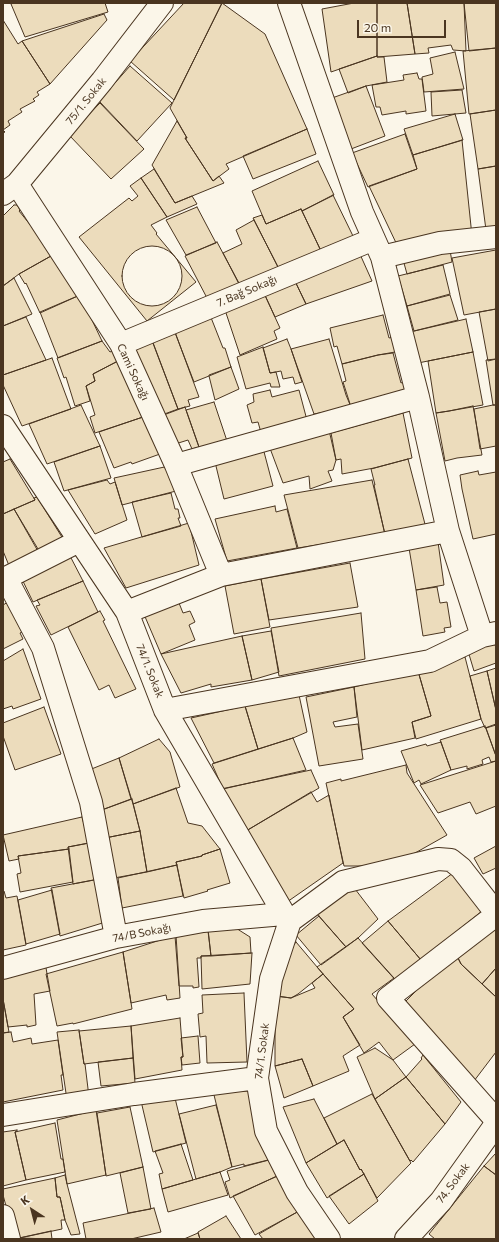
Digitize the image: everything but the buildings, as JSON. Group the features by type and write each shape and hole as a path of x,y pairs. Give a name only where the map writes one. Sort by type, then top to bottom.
{"street":[{"name":"75/1. Sokak","path":"10,189 102,81 162,3"},
{"path":"165,710 430,661 489,635 448,530 418,397 378,248 360,204 289,3"},
{"name":"Cami Sokağı","path":"10,189 120,344 176,465 221,575"},
{"name":"7. Bağ Sokağı","path":"120,344 378,248 496,237"},
{"path":"176,465 418,397"},
{"name":"74/1. Sokak","path":"3,426 127,612 165,710 287,918 271,979 257,1078 266,1131 297,1192 329,1239"},
{"path":"127,612 221,575 448,530"},
{"path":"79,540 6,578 43,648 91,802 116,937"},
{"path":"287,918 343,882 438,859 451,860 461,868 496,914 388,998 496,1120"},
{"name":"74/B Sokağı","path":"3,968 116,937 203,921 287,918"},
{"path":"3,1115 134,1094 257,1078"},
{"name":"74. Sokak","path":"406,1239 441,1201 496,1124"},
{"path":"3,1216 9,1239"}]}
